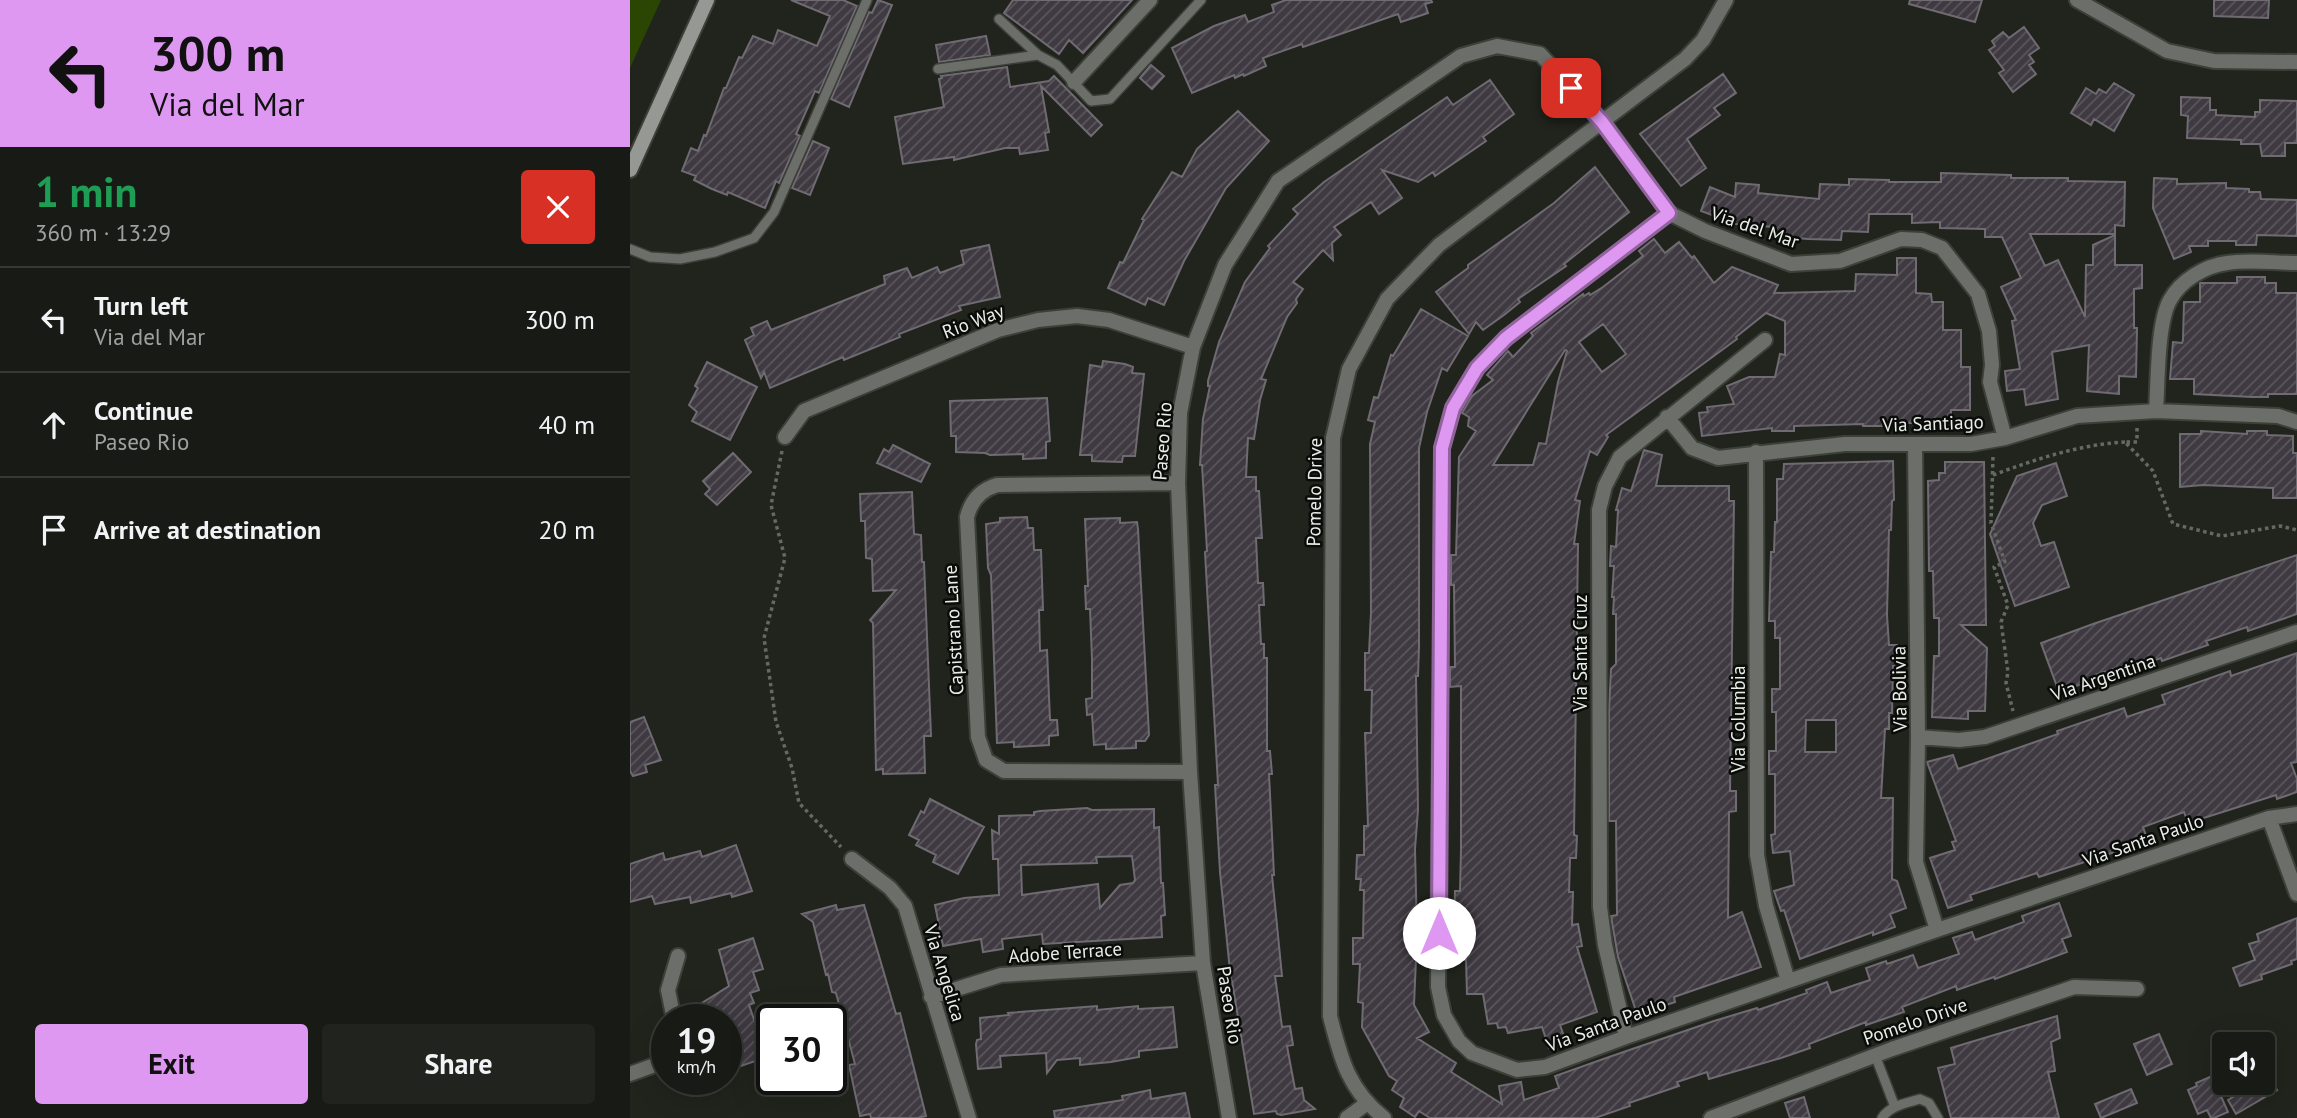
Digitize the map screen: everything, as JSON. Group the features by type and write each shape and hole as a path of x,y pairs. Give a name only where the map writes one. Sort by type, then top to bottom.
{"main road":[{"path":"630,170 707,0"}],"street":[{"path":"1074,82 1150,0"},
{"name":"Pomelo Drive","path":"1366,1104 1342,1065 1330,1016 1333,438 1349,369 1387,299 1439,245 1685,59 1703,40 1726,0"},
{"path":"2077,0 2167,51 2214,61 2297,62"},
{"name":"Paseo Rio","path":"1229,1118 1203,963 1190,772 1178,483 1180,413 1193,347 1225,265 1278,181 1461,56 1497,46 1540,54 1602,122"},
{"name":"Via del Mar","path":"1602,122 1669,213 1705,231 1791,264 1840,261 1901,239 1922,240 1942,248 1978,294 1989,331 1992,365 1990,382 2000,439"},
{"name":"Via Santa Paulo","path":"1669,213 1506,338 1477,368 1453,408 1442,448 1438,987 1444,1015 1459,1041 1472,1053 1517,1070 1545,1067 1937,930 2297,814"},
{"path":"2156,411 2162,327 2170,300 2188,279 2214,265 2229,262 2297,263"},
{"name":"Rio Way","path":"785,437 804,411 998,330 1038,320 1077,316 1109,320 1193,347"},
{"name":"Via Santa Cruz","path":"1626,1037 1605,945 1600,907 1599,510 1605,486 1620,457 1765,340"},
{"name":"Via Santiago","path":"1667,417 1692,448 1718,458 1845,444 1971,444 2000,439 2077,416 2138,412 2278,416 2297,422"},
{"name":"Via Bolivia","path":"1916,444 1919,737 1916,862 1937,930"},
{"name":"Via Columbia","path":"1756,452 1758,855 1766,905 1788,981"},
{"name":"Capistrano Lane","path":"1178,483 997,485 986,488 970,504 967,531 978,737 986,760 1004,771 1190,772"},
{"name":"Via Argentina","path":"1919,737 1959,740 1985,737 2297,632"},
{"path":"2271,821 2297,894"},
{"name":"Via Angelica","path":"852,859 890,888 905,906 969,1118"},
{"path":"671,1004 668,990 678,956"},
{"name":"Adobe Terrace","path":"931,997 1002,975 1203,963"},
{"name":"Pomelo Drive","path":"1711,1118 1875,1055 2074,987 2137,989"},
{"path":"630,1074 651,1066"},
{"path":"1348,1118 1366,1104 1384,1118"}],"lane":[{"path":"630,249 650,257 680,259 715,253 754,238 774,212 867,0"},
{"path":"999,19 1038,55 1057,65 1091,101 1110,99 1201,0"},
{"path":"939,69 1038,55"},
{"path":"1875,1055 1895,1107"},
{"path":"1882,1118 1884,1113 1895,1107 1920,1099 1929,1103 1938,1118"}],"path":[{"path":"1993,475 2090,444 2137,442 2138,412"},
{"path":"785,437 771,505 786,558 764,638 776,722 792,768 799,803 852,859"},
{"path":"2000,439 1993,475 1991,523 2005,562 1994,567 2008,605 2001,622 2008,672 2006,683 2018,726"},
{"path":"2124,442 2153,471 2173,524 2222,536 2280,526 2297,530"}],"green space":[{"path":"630,0 661,0 630,68"}],"building":[{"path":"791,0 843,0 857,6 819,93 815,91 796,134 800,136 765,208 728,192 727,195 712,189 694,180 696,176 682,171 691,148 698,151 704,135 706,136 724,88 753,36 773,44 778,30 817,46 830,16"},
{"path":"878,0 892,5 849,107 831,99 869,12 872,13"},
{"path":"1013,0 1132,0 1083,53 1069,40 1059,54 1004,13"},
{"path":"1286,0 1432,2 1425,4 1428,13 1401,22 1398,14 1303,47 1302,44 1263,58 1266,66 1244,76 1243,74 1235,78 1234,75 1192,93 1172,48 1214,26 1245,15 1248,22 1274,12 1272,5"},
{"path":"1910,0 1982,0 1975,22 1909,4"},
{"path":"2214,0 2269,0 2268,18 2214,16"},
{"path":"2024,27 2039,48 2029,55 2034,62 2029,65 2036,74 2013,92 1999,73 2004,70 1989,50 1995,46 1992,41 2003,32 2009,38"},
{"path":"986,36 990,55 939,62 936,45"},
{"path":"1151,65 1164,76 1152,89 1140,78"},
{"path":"1007,67 1010,87 1049,81 1054,76 1102,125 1091,136 1041,86 1049,132 1045,133 1048,150 1020,154 1019,148 1005,148 954,160 954,157 903,164 895,117 944,107 939,79 941,76"},
{"path":"1723,74 1736,93 1714,108 1720,115 1687,139 1706,168 1681,186 1640,134"},
{"path":"1490,80 1514,114 1483,137 1486,141 1435,176 1433,172 1418,182 1382,170 1402,198 1379,214 1371,202 1334,227 1341,235 1332,243 1333,260 1323,250 1293,282 1303,289 1287,317 1261,379 1266,380 1254,439 1248,438 1246,477 1256,477 1262,538 1256,538 1258,583 1263,583 1264,605 1259,605 1261,644 1264,644 1264,658 1267,658 1267,751 1270,751 1272,774 1269,774 1272,875 1282,976 1275,976 1282,1027 1290,1026 1293,1045 1287,1046 1295,1089 1302,1088 1304,1100 1315,1109 1281,1115 1276,1111 1254,1114 1231,981 1220,872 1207,551 1200,465 1203,419 1210,386 1208,381 1219,342 1245,282 1270,248 1268,246 1298,214 1293,209 1324,182 1447,97 1453,105"},
{"path":"2114,83 2134,95 2114,131 2094,119 2091,125 2071,113 2086,88 2096,94 2099,89 2106,93"},
{"path":"2181,97 2210,98 2210,110 2216,110 2216,115 2255,117 2255,112 2260,112 2260,100 2297,101 2297,143 2285,143 2285,156 2262,156 2260,144 2241,144 2241,140 2187,138 2188,116 2181,115"},
{"path":"1238,111 1269,141 1226,188 1184,261 1164,305 1148,298 1145,305 1108,288 1120,262 1123,263 1144,220 1142,219 1172,172 1182,177 1197,149"},
{"path":"813,141 829,148 810,195 792,188"},
{"path":"1595,167 1629,212 1564,264 1566,266 1518,299 1520,302 1504,315 1483,330 1476,322 1469,334 1436,292 1468,268 1468,265 1554,203"},
{"path":"1941,173 2125,182 2124,226 2115,225 2115,234 2030,234 2045,266 2058,260 2085,317 2086,265 2093,265 2093,245 2115,235 2115,265 2142,265 2142,288 2134,289 2134,328 2137,328 2136,377 2119,376 2119,394 2087,391 2089,345 2052,352 2058,399 2026,405 2024,389 2007,391 2005,371 2020,369 2012,321 2016,320 2001,287 2021,278 2002,237 1985,237 1985,229 1940,228 1940,222 1912,223 1912,214 1869,214 1868,232 1842,231 1841,240 1808,239 1772,236 1773,227 1736,224 1701,211 1710,187 1735,197 1736,183 1759,185 1758,193 1819,199 1820,184 1849,185 1849,179 1941,182"},
{"path":"2154,178 2177,179 2177,184 2226,183 2226,188 2260,192 2261,199 2297,200 2297,236 2257,235 2256,245 2236,245 2236,241 2208,241 2208,246 2189,246 2191,252 2174,259 2153,208"},
{"path":"1654,239 1665,253 1679,242 1692,258 1694,256 1714,283 1732,267 1778,285 1774,293 1855,291 1856,274 1897,275 1897,258 1916,258 1916,293 1931,294 1932,302 1943,302 1943,330 1961,330 1961,367 1970,367 1970,410 1951,410 1951,427 1932,426 1932,423 1794,426 1794,431 1772,431 1772,428 1702,436 1699,413 1708,412 1707,407 1734,404 1727,386 1749,377 1775,377 1780,354 1785,355 1785,321 1766,313 1736,337 1737,339 1606,435 1608,437 1597,455 1590,451 1575,500 1580,501 1574,544 1578,544 1574,835 1577,836 1576,858 1570,858 1569,892 1573,892 1572,925 1578,924 1582,946 1577,947 1597,1012 1560,1025 1566,1042 1549,1048 1542,1027 1508,1033 1506,1027 1498,1028 1497,1023 1488,1024 1483,994 1467,994 1466,960 1453,960 1455,891 1460,891 1461,686 1450,687 1450,667 1455,667 1451,555 1456,555 1459,457 1476,431 1468,426 1469,417 1462,413 1472,396 1493,380 1487,375 1508,351 1513,357 1533,336 1531,333 1583,294 1590,295 1603,287 1643,256 1639,251","holes":["1603,324 1626,354 1602,372 1579,342","1565,350 1567,351 1546,444 1539,443 1533,465 1493,465"]},
{"path":"989,245 1000,297 959,306 961,310 899,334 900,337 844,360 843,357 770,388 764,372 761,378 745,340 754,335 751,328 767,321 771,330 885,284 884,276 907,268 912,278 937,267 940,273 964,264 961,251"},
{"path":"2237,277 2265,277 2265,283 2276,283 2276,293 2297,293 2297,394 2252,397 2194,394 2194,379 2170,379 2173,342 2182,343 2183,340 2184,302 2200,302 2200,283 2237,283"},
{"path":"1421,309 1468,336 1447,371 1442,368 1427,412 1419,448 1419,647 1416,676 1418,810 1415,849 1417,936 1414,1005 1429,1032 1417,1038 1456,1063 1451,1072 1502,1104 1499,1086 1521,1082 1524,1100 1559,1088 1555,1076 1612,1056 1714,1021 1757,1008 1758,1010 1807,993 1806,990 1827,982 1831,993 1870,980 1866,968 1886,961 1887,964 1913,955 1918,968 1959,954 1953,938 1972,932 1975,940 2024,922 2022,916 2059,903 2071,936 2062,939 2067,952 1995,979 1994,977 1957,990 1956,986 1902,1007 1904,1012 1866,1025 1866,1022 1809,1044 1810,1048 1781,1058 1709,1079 1707,1072 1677,1082 1679,1086 1595,1118 1430,1118 1419,1111 1415,1117 1400,1107 1404,1098 1392,1090 1397,1081 1389,1076 1362,1027 1363,1003 1358,1002 1360,964 1353,964 1353,938 1363,938 1364,890 1360,890 1361,879 1356,879 1357,855 1364,855 1364,826 1368,826 1365,733 1371,733 1372,690 1365,690 1365,653 1369,653 1371,612 1370,444 1375,422 1368,420 1391,355 1393,356"},
{"path":"1103,361 1125,364 1133,367 1132,373 1144,374 1135,456 1123,456 1122,462 1092,461 1092,455 1080,455 1090,365 1102,367"},
{"path":"707,362 757,387 730,440 692,421 697,412 689,405"},
{"path":"1047,398 1050,441 1046,442 1046,458 1023,459 1023,454 956,452 956,436 951,436 950,401"},
{"path":"2201,431 2247,434 2247,431 2267,431 2267,435 2293,436 2293,453 2297,453 2297,498 2273,498 2273,488 2203,485 2180,487 2180,434 2201,434"},
{"path":"893,445 930,464 921,482 877,463 884,449 889,452"},
{"path":"1644,450 1662,455 1656,486 1729,486 1729,501 1734,501 1730,791 1736,791 1736,811 1729,812 1728,918 1742,912 1761,967 1674,997 1675,1002 1657,1008 1655,1004 1636,1011 1618,957 1611,916 1617,915 1616,821 1609,821 1609,711 1611,669 1616,664 1616,614 1613,614 1612,597 1614,566 1610,566 1611,546 1616,547 1616,510 1622,488 1631,491"},
{"path":"733,453 751,472 717,505 705,494 710,489 703,481"},
{"path":"1893,461 1894,500 1889,530 1887,615 1889,645 1897,645 1897,666 1893,666 1889,729 1885,729 1881,798 1893,798 1892,879 1897,881 1906,908 1890,914 1895,927 1873,935 1873,932 1800,959 1784,910 1781,911 1774,891 1794,885 1790,851 1773,853 1771,835 1775,834 1775,774 1769,774 1769,751 1776,751 1776,712 1772,712 1772,689 1780,689 1780,638 1775,638 1775,621 1769,621 1771,552 1774,552 1777,522 1777,479 1783,479 1784,464","holes":["1806,720 1836,720 1836,752 1805,752"]},
{"path":"1945,462 1984,462 1986,625 1961,625 1987,648 1985,711 1968,711 1968,719 1932,717 1934,656 1939,656 1939,618 1934,618 1933,571 1929,571 1928,481 1939,480 1939,473 1945,473"},
{"path":"2056,463 2067,496 2042,505 2033,523 2041,546 2054,542 2069,587 2015,606 1990,534 2017,476"},
{"path":"912,492 914,534 921,535 924,562 931,736 924,736 925,773 883,774 883,769 876,770 873,623 870,620 896,590 873,591 872,559 866,558 865,521 861,521 860,494"},
{"path":"1027,517 1028,528 1033,528 1034,550 1041,550 1043,610 1039,610 1040,651 1047,650 1050,720 1057,720 1058,735 1049,736 1049,745 1014,747 1014,742 997,743 991,575 988,568 986,524 1000,522 1000,518"},
{"path":"1120,518 1120,523 1137,522 1138,529 1149,735 1145,741 1136,741 1136,748 1106,749 1106,744 1094,745 1092,714 1087,715 1086,699 1092,698 1092,659 1090,609 1086,609 1085,586 1088,586 1085,519"},
{"path":"2297,555 2297,614 2248,631 2247,627 2206,641 2208,645 2162,661 2161,658 2146,663 2144,659 2095,675 2096,679 2059,692 2041,643"},
{"path":"2297,653 2297,762 2291,763 2297,779 2297,792 2277,799 2276,795 2188,823 2184,812 2143,827 2148,841 2039,877 2037,873 1970,895 1972,900 1948,908 1930,858 1955,850 1952,842 1956,841 1927,762 1953,755 1958,769 2124,708 2127,717 2165,704 2162,695 2230,671 2231,676"},
{"path":"644,717 661,760 645,765 647,772 633,776 630,771 630,722"},
{"path":"930,799 984,827 958,874 933,862 936,855 916,845 919,840 909,835"},
{"path":"1087,808 1154,809 1154,828 1159,827 1165,915 1161,916 1162,937 1043,944 1042,934 1002,939 1003,949 983,952 981,939 943,946 935,905 964,898 999,895 998,859 993,859 992,830 999,834 999,816 1034,815 1034,812","holes":["1132,856 1135,880 1133,883 1120,885 1100,908 1098,884 1022,895 1021,865 1097,863 1096,857"]},
{"path":"736,845 752,891 691,903 690,897 655,904 652,896 630,902 630,864 663,853 665,860 700,851 702,857"},
{"path":"836,905 837,910 864,905 896,1014 900,1013 926,1116 860,1116 849,1065 855,1064 847,1034 847,1004 839,1004 836,993 832,992 813,922 802,914"},
{"path":"2297,918 2297,959 2291,961 2292,964 2261,975 2262,979 2240,986 2233,968 2255,960 2249,944 2259,941 2257,934"},
{"path":"753,938 763,969 753,972 759,990 750,993 754,1003 749,1005 756,1025 756,1061 742,1066 742,1004 702,1003 729,986 719,950"},
{"path":"1097,1006 1097,1010 1138,1006 1138,1009 1173,1007 1177,1047 1139,1051 1139,1057 1111,1062 1080,1065 1080,1058 1057,1060 1047,1073 1046,1053 1000,1056 1001,1067 978,1069 976,1044 977,1040 981,1039 980,1018 1009,1015 1008,1013"},
{"path":"2057,1016 2060,1038 2051,1042 2055,1071 2048,1072 2059,1118 1951,1118 1938,1068 1955,1064 1951,1048"},
{"path":"2159,1034 2172,1064 2147,1075 2134,1044"},
{"path":"2212,1076 2212,1095 2220,1095 2228,1112 2214,1118 2211,1118 2207,1110 2198,1114 2188,1090 2197,1086 2196,1083"},
{"path":"2131,1089 2137,1103 2101,1118 2095,1104"},
{"path":"1150,1090 1151,1099 1185,1093 1190,1118 1055,1118 1054,1111 1123,1100 1122,1096"},
{"path":"2236,1095 2268,1095 2236,1114 2228,1100"},
{"path":"1804,1097 1810,1118 1790,1118 1785,1103"}],"route":[{"path":"1439,933 1442,448 1453,408 1477,368 1506,338 1669,213 1602,122 1571,88"}]}
